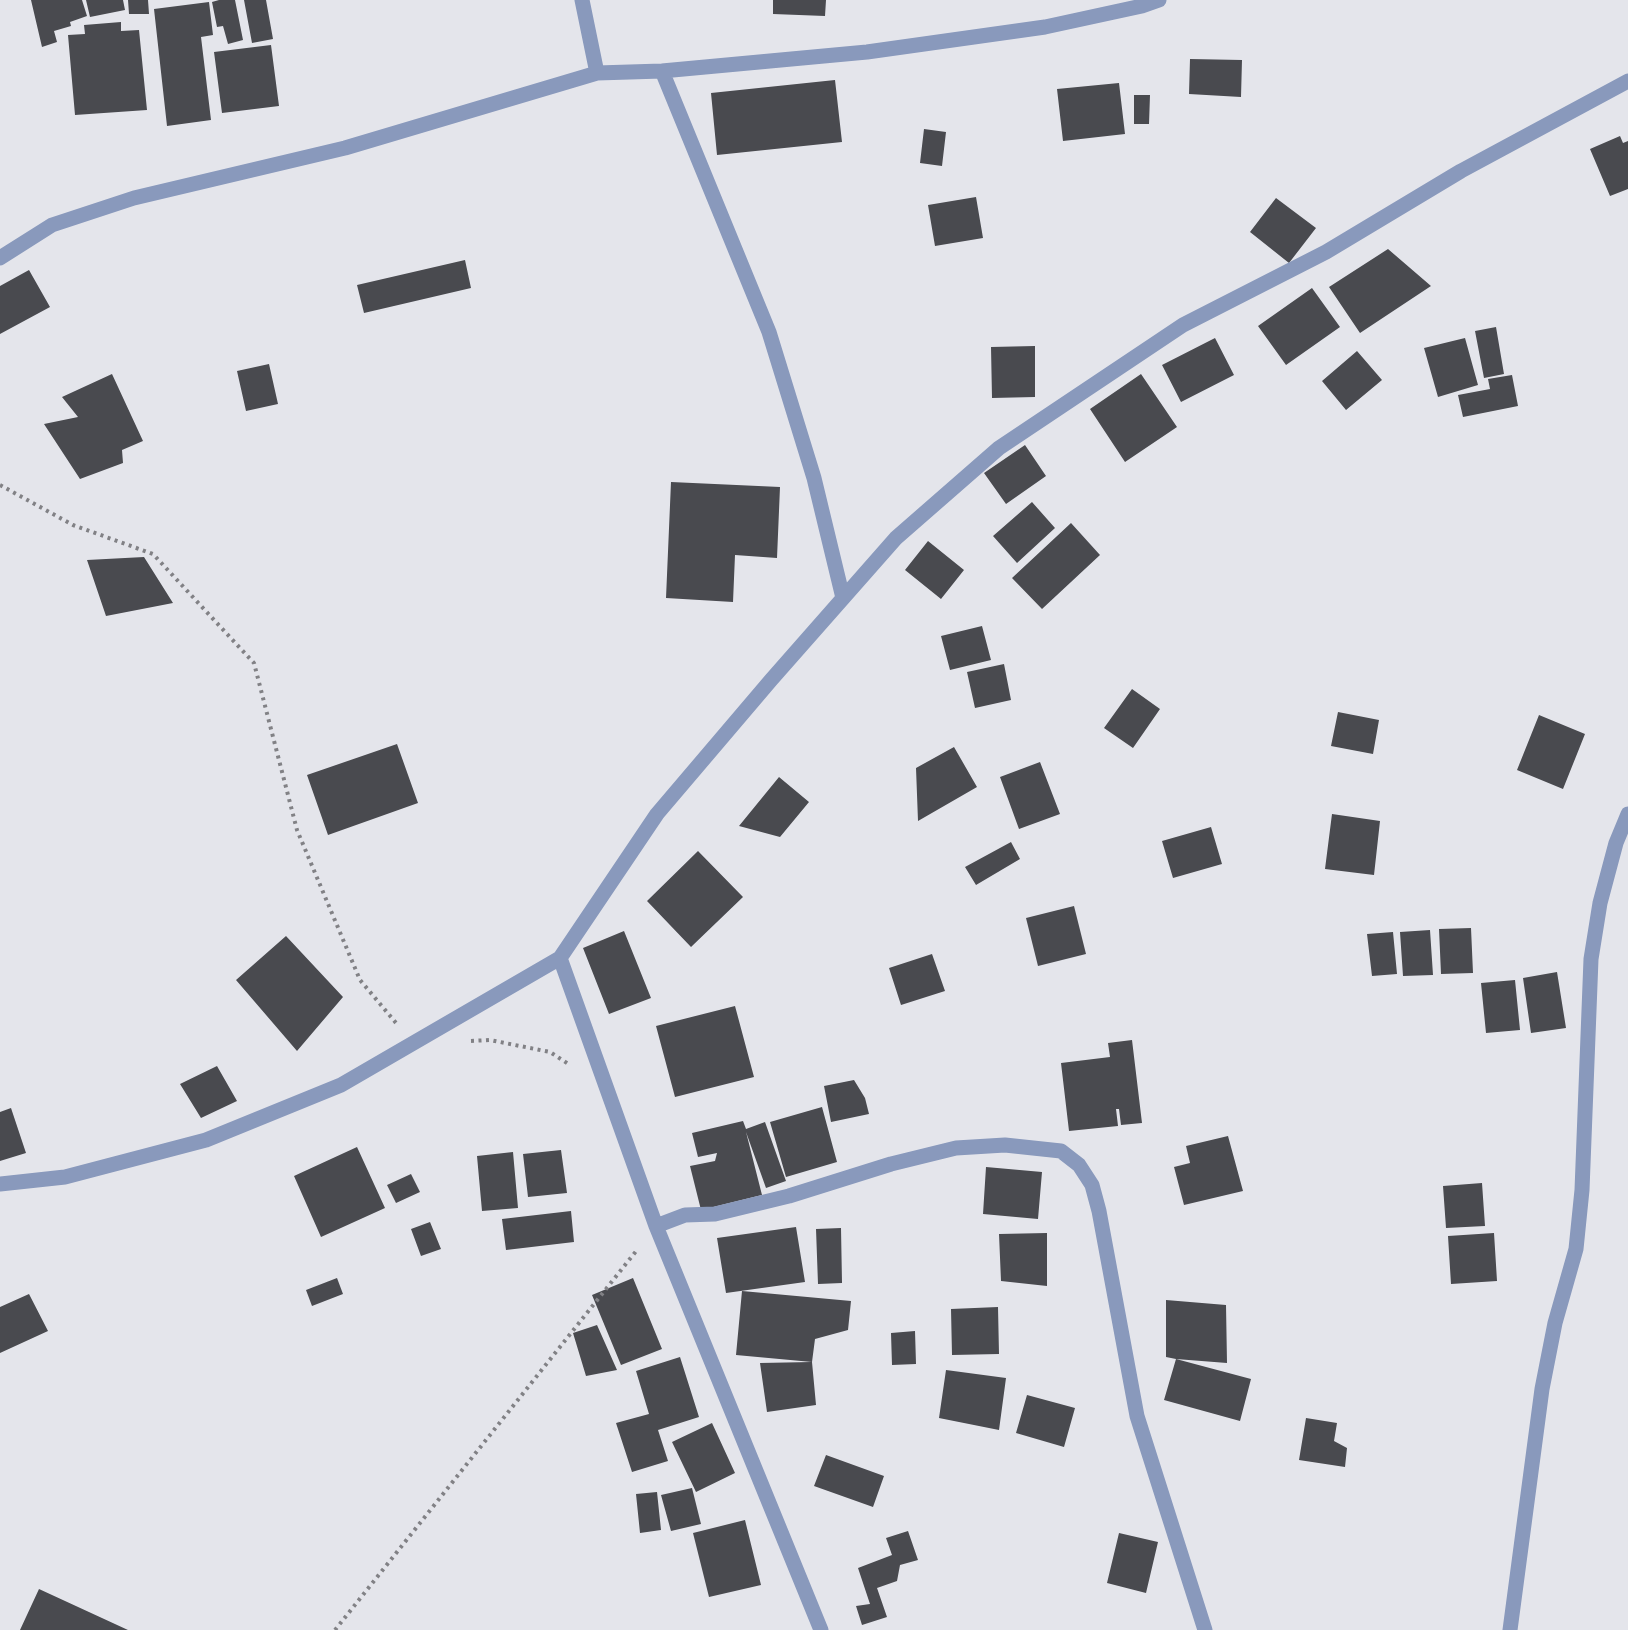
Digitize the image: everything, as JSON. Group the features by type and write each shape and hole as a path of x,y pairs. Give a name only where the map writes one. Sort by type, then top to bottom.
{"street":[{"path":"582,0 597,73"},
{"path":"0,258 52,225 134,198 345,148 597,73 662,71 867,52 1045,27 1143,6 1159,0"},
{"path":"662,71 768,332 814,478 843,598"},
{"path":"0,1184 65,1177 206,1140 341,1085 560,958 657,814 896,538 999,448 1183,325 1326,252 1461,171 1628,81"},
{"path":"1510,1630 1542,1389 1555,1323 1576,1249 1582,1190 1591,959 1600,903 1616,843 1628,814"},
{"path":"560,958 605,1089 656,1226 821,1630"},
{"path":"656,1226 685,1215 715,1214 789,1196 891,1164 956,1148 1005,1145 1061,1151 1079,1165 1092,1185 1099,1211 1137,1416 1205,1630"}],"path":[{"path":"0,485 73,525 153,554 254,663 297,830 360,980 413,1044"},
{"path":"468,1041 490,1040 550,1052 605,1089"},
{"path":"335,1630 656,1226"}],"building":[{"path":"31,0 82,0 87,16 70,22 71,26 54,31 57,42 42,47"},
{"path":"86,0 123,0 125,10 90,17"},
{"path":"128,0 148,0 149,14 129,14"},
{"path":"235,0 243,40 228,44 223,26 217,27 212,2"},
{"path":"244,0 266,0 273,39 252,43"},
{"path":"773,0 826,0 825,16 773,14"},
{"path":"209,2 213,35 201,37 211,120 167,126 154,9"},
{"path":"121,22 121,31 139,30 147,110 75,115 68,35 85,34 84,25"},
{"path":"271,45 279,106 222,113 214,52"},
{"path":"1190,59 1242,60 1241,97 1189,94"},
{"path":"835,80 842,142 717,155 711,93"},
{"path":"1119,83 1125,134 1063,141 1057,89"},
{"path":"1134,95 1150,95 1149,124 1134,124"},
{"path":"924,129 946,132 942,166 920,163"},
{"path":"1620,136 1623,143 1628,141 1628,189 1610,196 1590,149"},
{"path":"976,197 983,238 935,246 928,205"},
{"path":"1276,198 1316,228 1289,263 1250,232"},
{"path":"1388,249 1431,286 1360,333 1329,287"},
{"path":"465,260 471,288 364,313 357,285"},
{"path":"29,270 50,307 0,334 0,286"},
{"path":"1312,288 1340,327 1286,365 1258,326"},
{"path":"1496,327 1504,374 1484,378 1475,331"},
{"path":"1215,338 1234,375 1181,402 1162,365"},
{"path":"1465,338 1478,385 1438,397 1424,348"},
{"path":"1035,346 1035,397 992,398 991,347"},
{"path":"1357,351 1382,380 1346,410 1322,381"},
{"path":"269,364 278,404 246,411 237,371"},
{"path":"112,374 143,441 122,450 123,463 80,479 44,424 78,417 62,397"},
{"path":"1141,374 1177,427 1125,462 1090,409"},
{"path":"1512,375 1518,406 1463,417 1458,395 1490,389 1488,379"},
{"path":"1025,445 1046,476 1006,504 984,473"},
{"path":"671,482 780,487 777,558 735,555 733,602 666,598"},
{"path":"1032,502 1055,528 1017,563 993,536"},
{"path":"1071,523 1100,555 1042,609 1012,578"},
{"path":"928,541 964,570 941,599 905,570"},
{"path":"144,557 173,603 106,616 87,560"},
{"path":"982,626 991,660 950,670 941,636"},
{"path":"1004,664 1011,700 975,708 967,672"},
{"path":"1132,689 1160,709 1133,748 1104,728"},
{"path":"1338,712 1379,720 1373,754 1331,746"},
{"path":"1539,715 1585,734 1563,789 1517,770"},
{"path":"397,744 418,803 328,835 307,775"},
{"path":"954,747 977,787 918,821 916,768"},
{"path":"1040,762 1060,814 1019,829 1000,777"},
{"path":"779,777 809,802 780,837 739,826"},
{"path":"1332,814 1380,821 1374,875 1325,869"},
{"path":"1211,827 1222,864 1173,878 1162,841"},
{"path":"1011,842 1020,859 976,885 965,867"},
{"path":"698,851 743,897 691,947 647,901"},
{"path":"1074,906 1086,954 1038,966 1026,918"},
{"path":"1471,928 1473,973 1441,974 1439,929"},
{"path":"1430,930 1433,975 1403,976 1400,932"},
{"path":"624,931 651,998 609,1014 583,948"},
{"path":"1393,932 1397,974 1372,976 1367,934"},
{"path":"286,936 343,997 297,1051 236,980"},
{"path":"932,954 945,991 901,1005 889,968"},
{"path":"1557,972 1566,1028 1531,1033 1523,978"},
{"path":"1515,980 1520,1030 1486,1033 1481,983"},
{"path":"735,1006 754,1077 675,1097 656,1026"},
{"path":"1132,1040 1142,1123 1121,1125 1119,1109 1116,1109 1118,1126 1069,1131 1061,1063 1110,1057 1108,1043"},
{"path":"217,1066 237,1101 201,1118 180,1084"},
{"path":"854,1080 865,1098 869,1114 831,1122 824,1086"},
{"path":"822,1107 837,1162 786,1177 770,1122"},
{"path":"11,1108 26,1153 0,1161 0,1112"},
{"path":"743,1121 746,1129 765,1122 786,1181 766,1188 746,1132 762,1195 701,1210 690,1166 715,1161 717,1153 698,1157 692,1133"},
{"path":"1228,1136 1243,1191 1184,1205 1174,1167 1190,1163 1186,1146"},
{"path":"357,1147 385,1208 321,1237 294,1176"},
{"path":"561,1150 567,1193 528,1197 523,1154"},
{"path":"513,1152 518,1208 482,1211 477,1156"},
{"path":"986,1167 1042,1172 1038,1219 983,1214"},
{"path":"411,1174 420,1192 396,1203 387,1185"},
{"path":"1482,1183 1485,1226 1446,1228 1443,1186"},
{"path":"571,1211 574,1242 506,1250 502,1219"},
{"path":"430,1222 441,1249 421,1256 411,1229"},
{"path":"796,1227 805,1282 726,1293 717,1238"},
{"path":"841,1228 842,1283 818,1284 816,1229"},
{"path":"1047,1233 1047,1286 1001,1281 999,1234"},
{"path":"1494,1233 1497,1281 1451,1284 1448,1236"},
{"path":"337,1278 343,1294 312,1306 306,1290"},
{"path":"633,1278 662,1349 621,1365 592,1295"},
{"path":"742,1291 851,1301 848,1330 815,1339 812,1362 736,1355"},
{"path":"29,1294 48,1331 0,1353 0,1307"},
{"path":"1166,1300 1226,1305 1227,1363 1166,1357"},
{"path":"998,1307 999,1354 952,1355 951,1309"},
{"path":"597,1325 617,1370 586,1376 573,1333"},
{"path":"915,1331 916,1364 892,1365 891,1333"},
{"path":"680,1357 699,1417 658,1430 668,1461 632,1472 616,1423 649,1414 636,1371"},
{"path":"1176,1359 1251,1379 1240,1421 1164,1400"},
{"path":"812,1362 816,1405 767,1412 760,1363"},
{"path":"946,1370 1006,1378 999,1430 939,1418"},
{"path":"1027,1395 1075,1408 1064,1447 1016,1433"},
{"path":"1306,1418 1337,1423 1334,1441 1347,1448 1345,1467 1299,1460"},
{"path":"712,1423 735,1473 696,1492 672,1442"},
{"path":"826,1455 884,1476 873,1507 814,1486"},
{"path":"692,1488 701,1524 671,1531 661,1495"},
{"path":"657,1492 661,1530 640,1533 636,1494"},
{"path":"745,1520 761,1585 709,1597 693,1533"},
{"path":"908,1531 918,1560 900,1565 897,1581 877,1588 887,1617 862,1625 856,1606 870,1604 858,1568 892,1555 886,1538"},
{"path":"1119,1533 1158,1542 1146,1593 1107,1583"},
{"path":"39,1589 128,1630 20,1630"}]}
